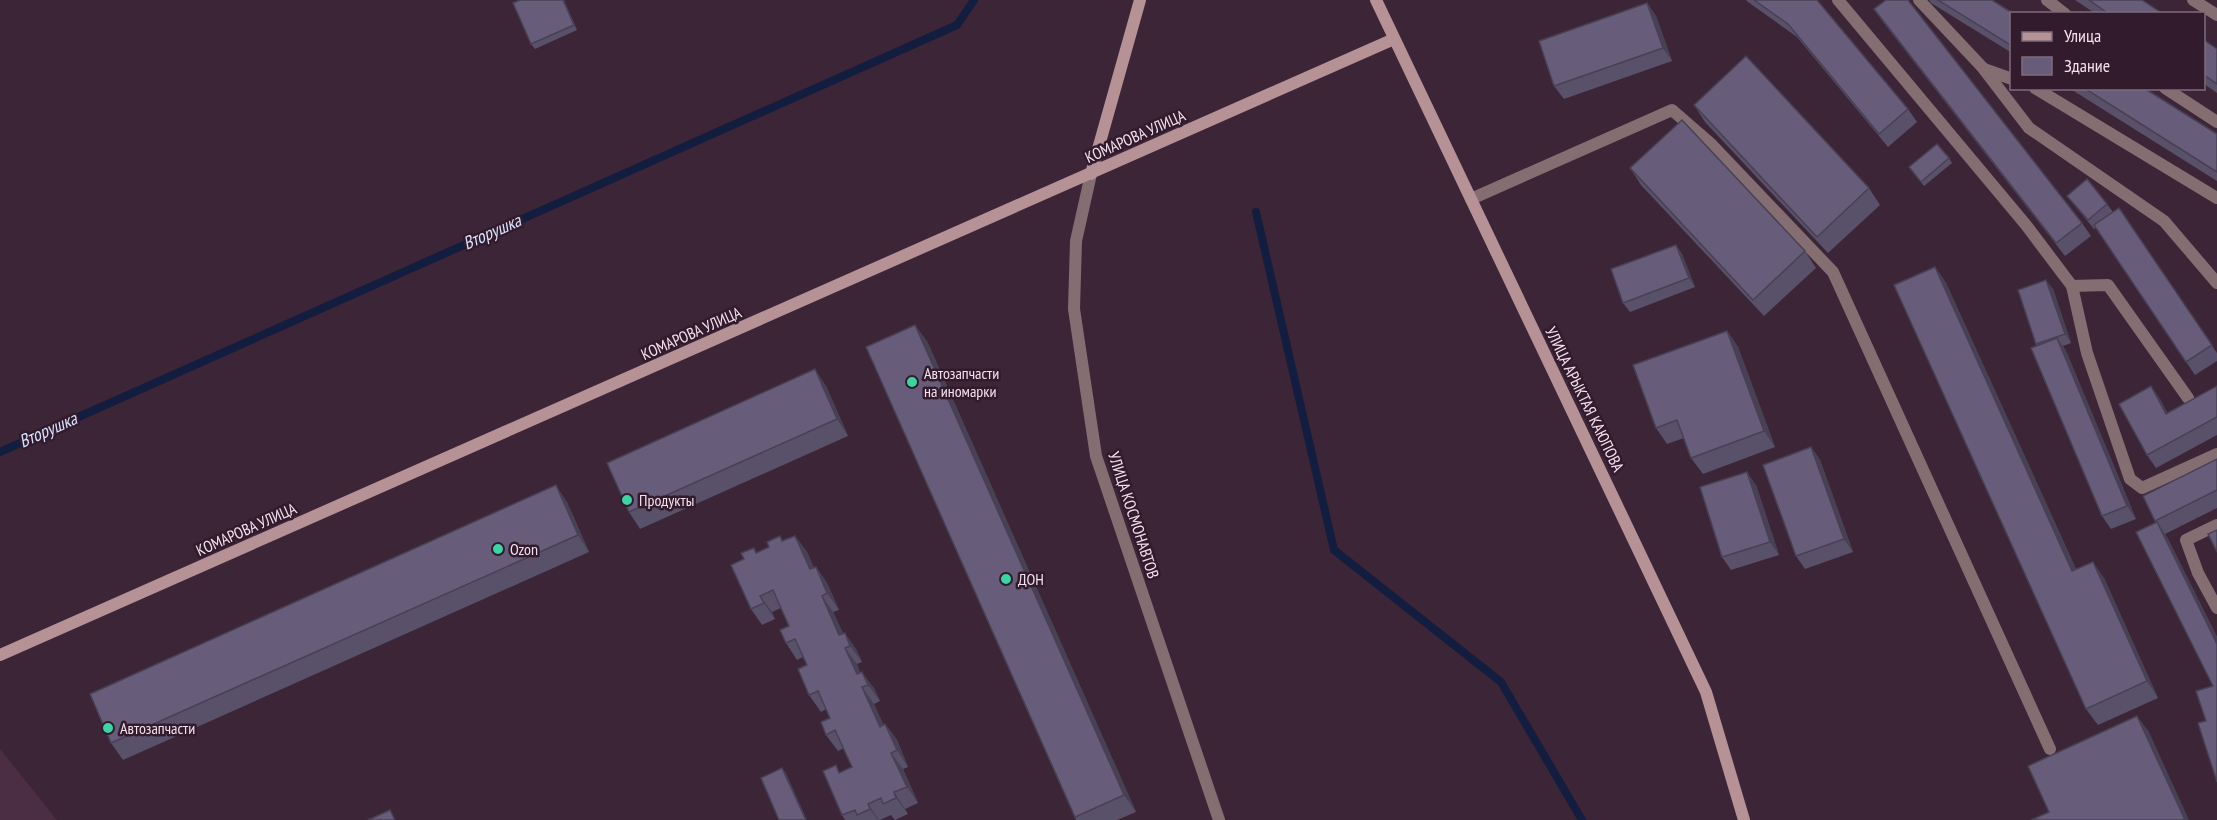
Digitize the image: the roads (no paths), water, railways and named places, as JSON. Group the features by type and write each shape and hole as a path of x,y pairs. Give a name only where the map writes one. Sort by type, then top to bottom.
{"street":[{"path":"1091,174 1140,0"},
{"name":"УЛИЦА АРЫКТАЯ КАЮПОВА","path":"1376,0 1707,692 1744,820"},
{"path":"1838,0 2026,225 2072,286 2087,353 2130,479 2142,488 2217,454"},
{"path":"1919,0 1983,68 2029,128 2164,221 2217,283"},
{"path":"2047,0 2062,12"},
{"path":"2193,0 2217,15"},
{"name":"КОМАРОВА УЛИЦА","path":"0,655 1394,39"},
{"path":"1983,68 2010,78"},
{"path":"2038,90 2217,198"},
{"path":"2169,90 2217,122"},
{"path":"1471,199 1672,110 1710,143 1833,272 2050,749"},
{"name":"УЛИЦА КОСМОНАВТОВ","path":"1091,174 1076,241 1074,309 1096,456 1219,820"},
{"path":"2072,286 2108,285 2187,398"},
{"path":"2217,525 2186,540 2198,573 2217,608"}],"waterway":[{"name":"Вторушка","path":"0,452 957,25 974,0"},
{"path":"1256,212 1334,550 1501,682 1582,820"}],"place":[{"name":"Автозапчасти на иномарки","path":"912,382"},
{"name":"Продукты","path":"627,500"},
{"name":"Ozon","path":"498,549"},
{"name":"ДОН","path":"1006,579"},
{"name":"Автозапчасти","path":"108,728"}]}
